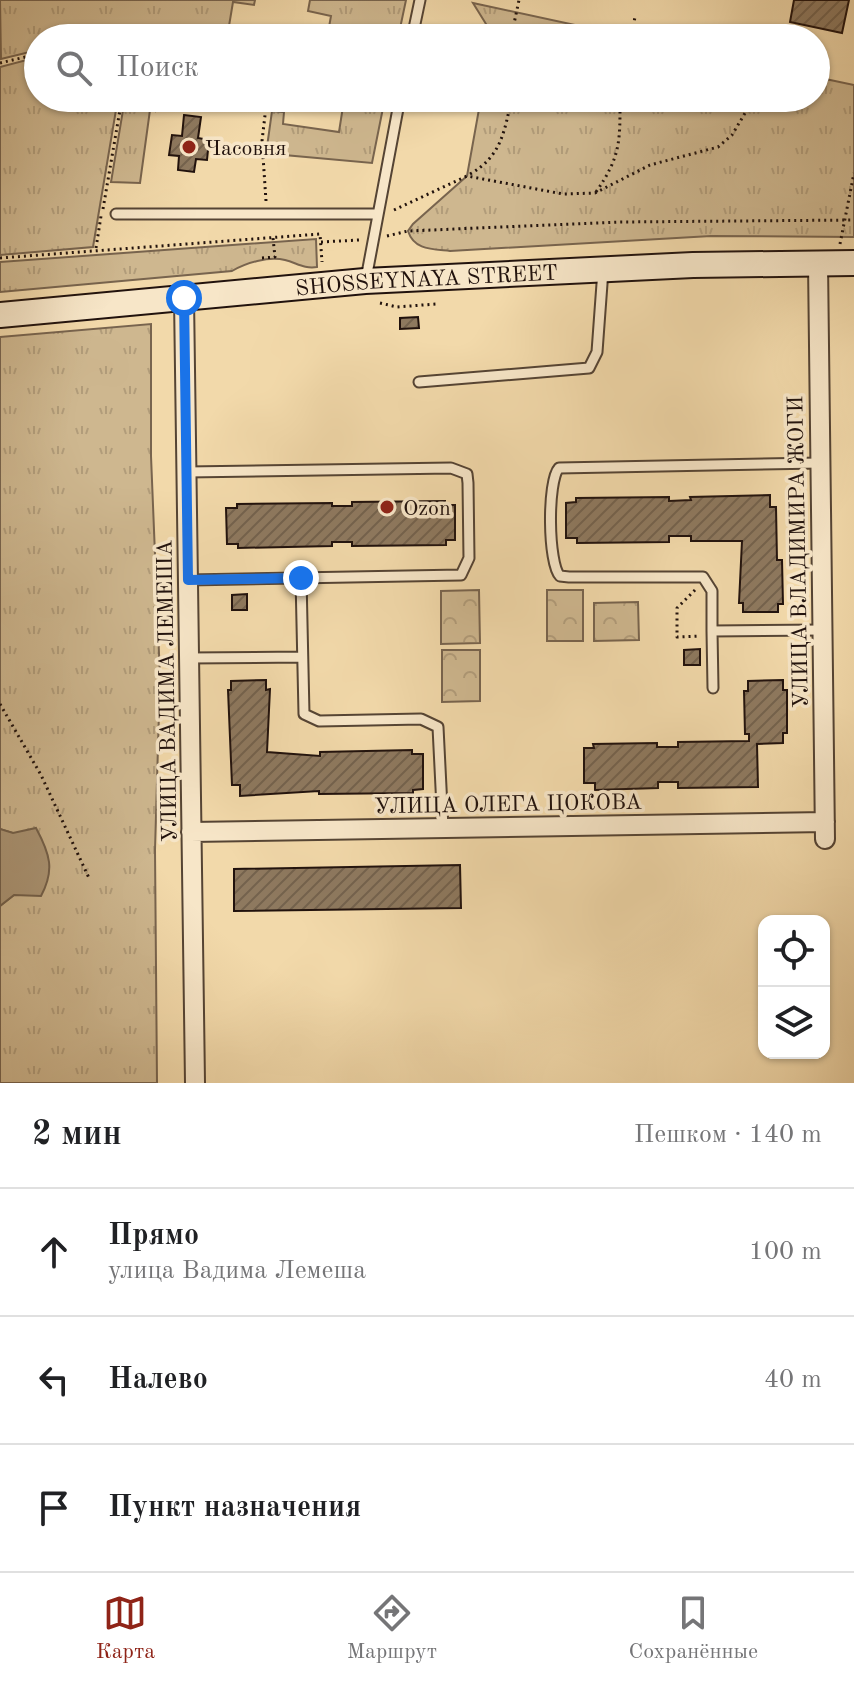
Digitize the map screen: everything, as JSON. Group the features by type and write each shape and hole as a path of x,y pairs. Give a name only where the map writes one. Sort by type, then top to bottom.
{"main road":[{"name":"SHOSSEYNAYA STREET","path":"0,315 184,298 371,292 603,270 837,263"}],"street":[{"name":"УЛИЦА ВЛАДИМИРА ЖОГИ","path":"825,831 820,463 837,263"},
{"name":"УЛИЦА ВАДИМА ЛЕМЕША","path":"184,298 195,1083"},
{"name":"УЛИЦА ОЛЕГА ЦОКОВА","path":"191,832 443,828 825,831"}],"lane":[{"path":"415,24 420,0"},
{"path":"371,292 372,239 397,112"},
{"path":"116,214 376,216"},
{"path":"419,382 589,368 597,352 603,270"},
{"path":"713,688 712,591 706,579 696,575 560,576 552,563 553,475 559,468 568,466 820,463"},
{"path":"187,472 451,468 467,474 469,558 461,575 188,580"},
{"path":"301,578 303,707 310,719 421,719 438,727 443,828"},
{"path":"712,634 822,630"},
{"path":"189,658 302,657"}],"path":[{"path":"514,24 519,0"},
{"path":"634,24 635,17"},
{"path":"0,63 24,57"},
{"path":"95,250 120,112"},
{"path":"263,189 265,112"},
{"path":"376,216 467,176 494,156 502,141 509,112"},
{"path":"595,193 615,164 620,147 620,112"},
{"path":"467,176 563,194 595,193 650,165 718,147 732,135 746,112"},
{"path":"837,263 854,173"},
{"path":"321,242 372,239 408,231 606,222 854,220"},
{"path":"0,258 320,234 322,274"},
{"path":"262,258 275,257 273,238"},
{"path":"371,292 397,307 436,304"},
{"path":"706,579 677,608 677,637 712,634"},
{"path":"0,704 41,775 89,878"},
{"path":"0,711 7,713"}],"green space":[{"path":"0,0 255,0 254,5 233,2 229,24 24,24 24,53 1,59"},
{"path":"310,0 406,0 401,24 330,24 331,16 308,11"},
{"path":"473,3 570,24 486,24"},
{"path":"24,61 24,112 116,112 93,247 0,255 0,67"},
{"path":"830,80 854,85 854,237 711,236 450,251 419,245 408,231 467,176 478,112 830,112"},
{"path":"123,112 150,112 140,183 111,182"},
{"path":"272,112 284,112 283,124 339,132 342,112 382,112 372,163 273,154 267,147"},
{"path":"316,239 317,267 272,259 250,263 232,271 0,292 0,262"},
{"path":"151,324 151,456 160,678 155,850 157,1083 0,1083 0,906 14,895 29,893 13,833 0,829 0,337"},
{"path":"479,590 480,643 441,644 441,591"},
{"path":"547,590 583,590 583,641 547,641"},
{"path":"638,602 639,640 594,641 594,603"},
{"path":"442,650 480,650 480,701 442,702"}],"shaded area":[{"path":"36,828 49,862 48,878 41,896 14,895 0,906 0,829 13,833"}],"building":[{"path":"794,0 849,0 842,33 830,30 830,24 790,22"},
{"name":"Часовня","path":"184,115 201,117 198,138 209,140 207,160 196,159 194,172 178,170 179,156 169,155 172,135 182,136"},
{"path":"418,317 419,328 400,329 400,318"},
{"path":"770,495 770,507 776,507 777,560 782,560 783,604 778,604 778,612 743,612 743,603 739,603 742,541 691,541 691,536 669,536 669,542 577,543 577,538 566,538 566,503 576,502 576,498 669,497 669,501 691,500 690,497"},
{"path":"445,501 445,505 455,505 455,540 446,540 446,545 352,546 352,542 332,542 332,546 238,548 238,544 227,544 226,508 237,508 237,504 332,503 332,506 352,506 352,502"},
{"path":"247,594 247,610 232,610 232,595"},
{"path":"700,649 700,665 684,665 684,650"},
{"path":"266,680 266,690 270,689 267,752 320,756 320,752 412,750 412,754 423,754 423,789 413,790 413,793 319,794 319,791 240,796 240,785 232,785 228,690 231,690 231,681"},
{"path":"783,680 783,690 787,690 787,733 783,733 783,743 757,744 758,787 678,788 678,782 658,782 658,788 595,790 595,783 584,783 584,748 594,748 593,744 657,743 657,747 678,747 678,742 749,741 749,734 745,734 744,691 748,691 748,681"},
{"path":"460,865 461,908 234,911 234,869"}],"place":[{"name":"Часовня","path":"189,147"},
{"name":"Ozon","path":"387,507"}],"route":[{"path":"184,298 188,580 301,578"}]}
